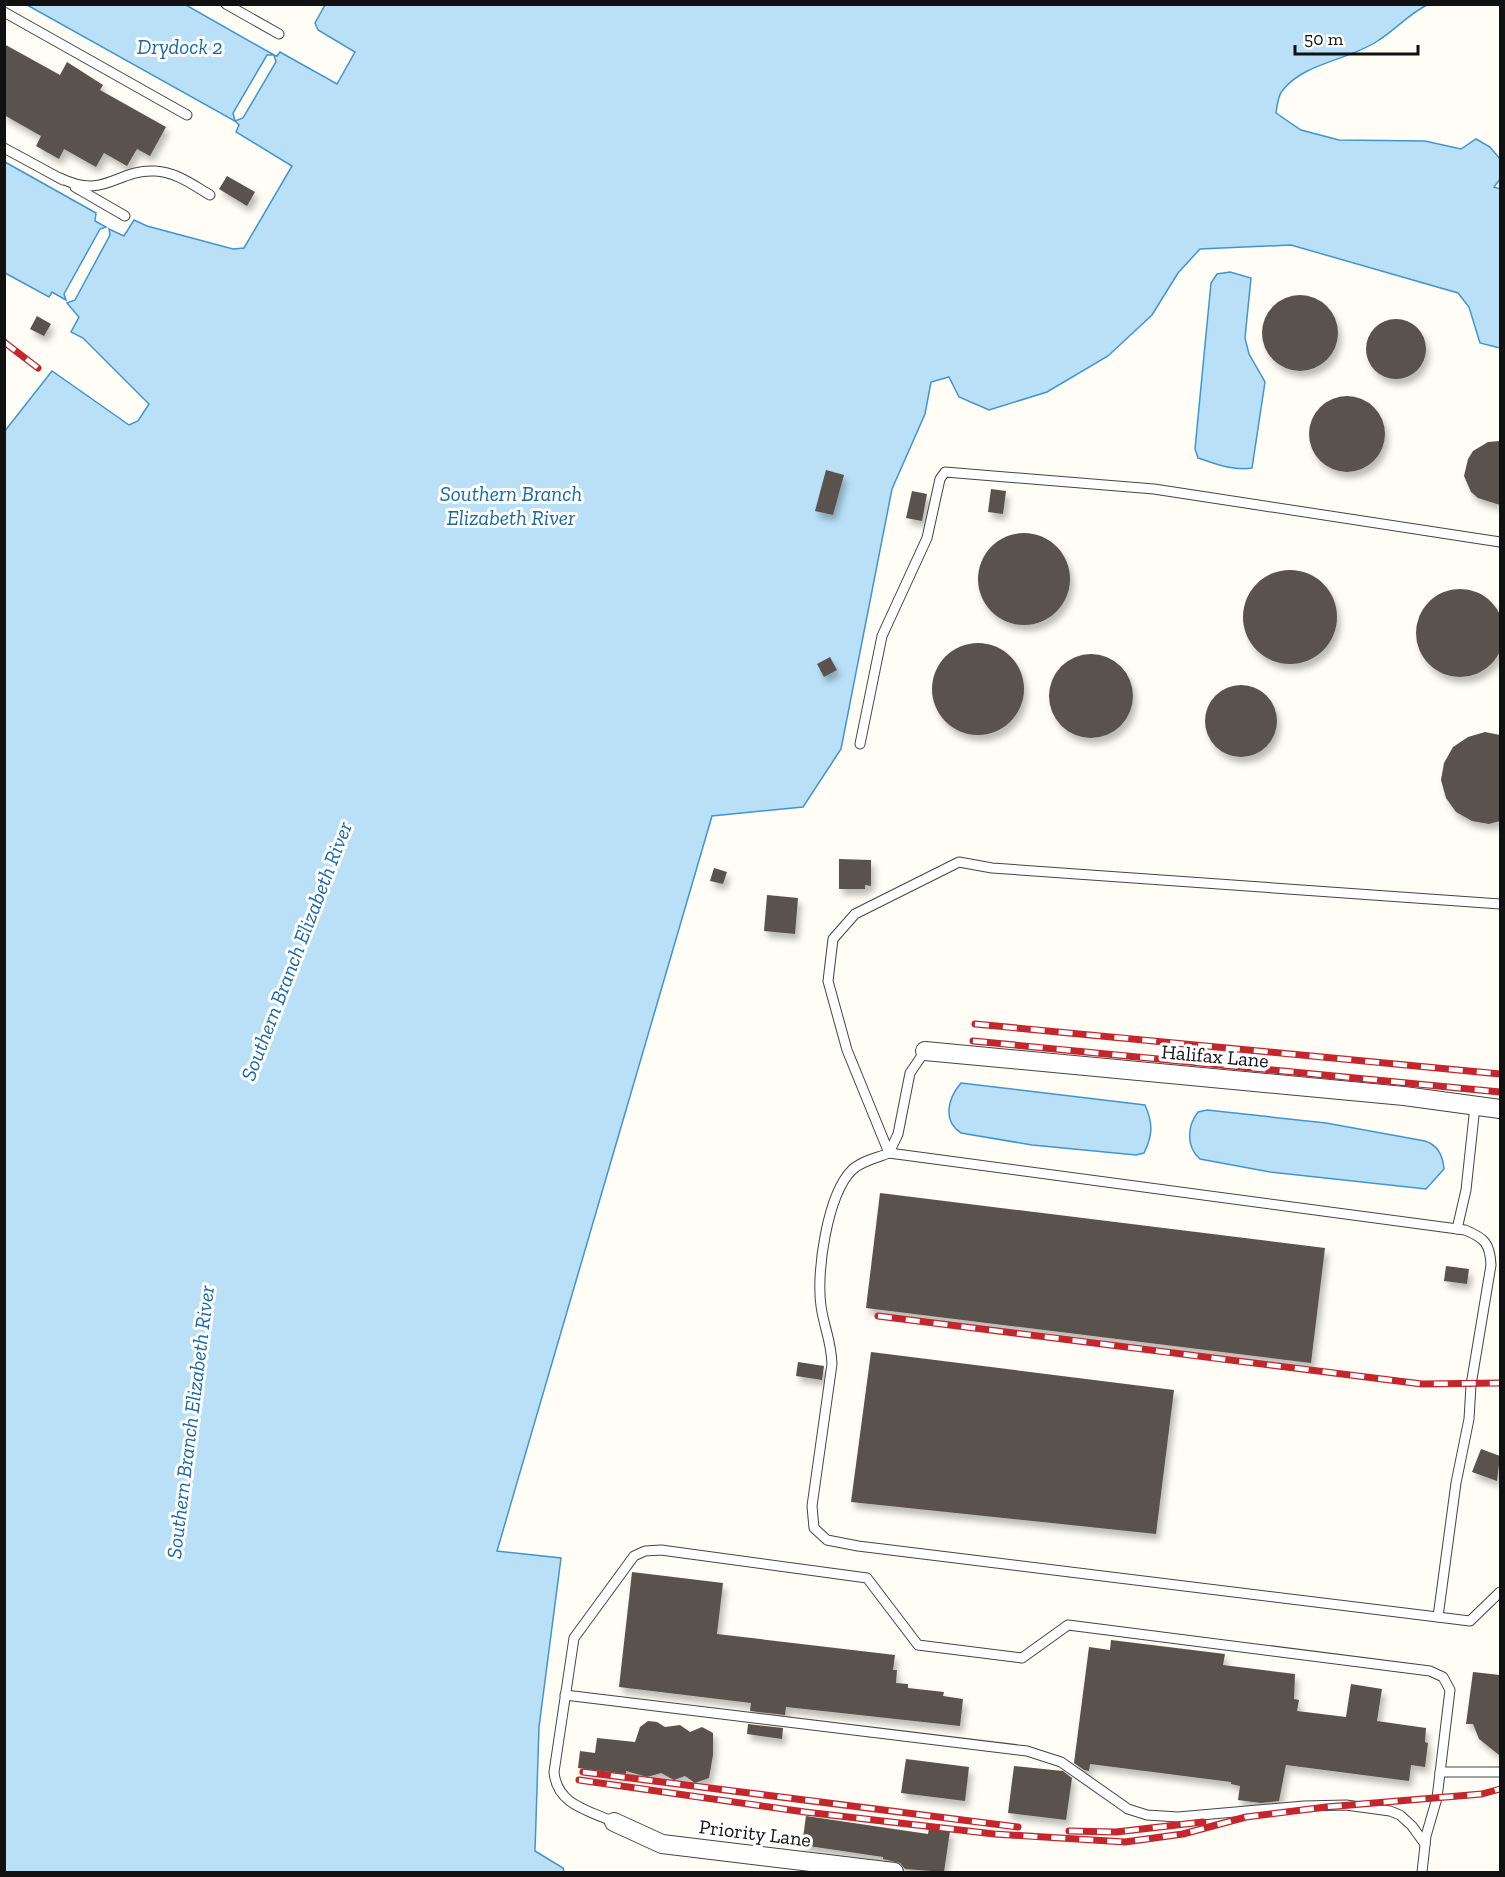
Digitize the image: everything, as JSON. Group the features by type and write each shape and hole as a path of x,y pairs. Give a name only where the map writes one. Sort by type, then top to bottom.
{"street":[{"name":"Halifax Lane","path":"925,1051 1404,1096 1500,1109"},
{"name":"Priority Lane","path":"614,1822 662,1844 894,1872"}],"lane":[{"path":"226,4 279,34"},
{"path":"4,12 188,115"},
{"path":"4,148 125,216"},
{"path":"60,178 76,185 97,187 142,171 160,171 175,175 210,195"},
{"path":"860,744 882,636 927,538 940,479 945,472 1154,489 1500,543"},
{"path":"889,1153 847,1050 828,981 833,939 855,914 959,862 1004,869 1500,904"},
{"path":"889,1153 898,1134 910,1073 925,1051"},
{"path":"1457,1229 1466,1190 1475,1106"},
{"path":"1438,1617 1456,1483 1469,1419 1470,1385 1491,1265 1490,1246 1482,1237 1457,1229 889,1153 864,1162 852,1170 836,1194 828,1218 820,1306 831,1342 832,1364 812,1506 814,1528 827,1540 1470,1622 1500,1592"},
{"path":"614,1822 564,1798 556,1789 554,1772 574,1638 634,1556 645,1551 661,1550 867,1578 918,1645 1022,1658 1068,1625 1430,1671 1443,1677 1449,1690 1437,1798 1425,1845 1422,1872"},
{"path":"565,1695 1027,1751 1061,1762 1128,1809 1147,1815 1178,1817 1304,1806 1346,1805 1390,1811 1412,1826 1425,1845"},
{"path":"1440,1772 1500,1772"}],"water":[{"name":"Drydock 2","path":"27,5 186,5 274,55 267,55 233,113 235,121"},
{"name":"Southern Branch Elizabeth River","path":"325,5 1427,5 1367,47 1314,68 1291,81 1281,93 1276,113 1301,130 1339,140 1425,141 1461,149 1476,139 1490,147 1500,159 1500,179 1494,187 1500,189 1500,348 1480,343 1469,307 1458,293 1291,245 1200,249 1178,273 1152,315 1108,356 1047,392 989,410 959,397 949,377 931,382 925,414 892,489 841,749 803,807 712,816 497,1551 561,1558 539,1727 535,1851 563,1868 564,1872 5,1872 4,432 52,371 129,425 138,421 149,404 83,338 71,332 79,317 67,303 75,300 110,235 109,229 124,236 134,220 147,226 233,249 244,248 292,166 236,132 239,125 235,121 243,118 276,62 274,55 277,56 280,52 337,84 355,52 318,30 315,23"},
{"path":"5,162 96,213 95,221 106,227 100,229 64,294 66,300 52,292 49,297 5,273"},
{"path":"1230,272 1251,278 1245,338 1249,354 1265,382 1252,468 1245,469 1198,458 1195,449 1211,283 1217,274"},
{"path":"961,1083 1145,1105 1151,1123 1149,1140 1144,1153 1136,1155 1032,1145 961,1133 951,1122 949,1109 953,1095"},
{"path":"1207,1110 1326,1123 1425,1141 1439,1152 1444,1169 1426,1189 1270,1172 1200,1159 1192,1149 1190,1130 1198,1112"}],"building":[{"path":"4,44 60,75 67,62 103,85 100,90 166,127 150,156 137,149 127,166 104,153 96,167 64,149 59,159 36,146 41,136 4,115"},
{"path":"227,176 255,192 247,206 219,189"},
{"path":"1300,295 1314,298 1327,306 1335,319 1338,333 1335,347 1327,360 1314,368 1300,371 1286,368 1273,360 1265,347 1262,333 1265,319 1273,306 1286,298"},
{"path":"37,316 51,324 44,336 30,329"},
{"path":"1396,319 1413,324 1421,332 1426,349 1421,366 1413,374 1396,379 1379,374 1371,366 1366,349 1371,332 1379,324"},
{"path":"1347,396 1362,399 1374,407 1382,419 1385,434 1382,449 1374,461 1362,469 1347,472 1332,469 1320,461 1312,449 1309,434 1312,419 1320,407 1332,399"},
{"path":"1500,441 1500,505 1478,498 1471,492 1464,476 1468,459 1473,451 1488,442"},
{"path":"826,470 844,475 833,515 815,511"},
{"path":"991,489 1006,491 1003,514 988,512"},
{"path":"912,491 927,494 922,521 906,518"},
{"path":"1024,533 1041,537 1056,547 1066,562 1070,579 1066,596 1056,611 1041,621 1024,625 1007,621 992,611 982,596 978,579 982,562 992,547 1007,537"},
{"path":"1290,570 1308,573 1324,583 1334,599 1337,617 1334,635 1324,651 1308,661 1290,664 1272,661 1256,651 1246,635 1243,617 1246,599 1256,583 1272,573"},
{"path":"1460,589 1477,592 1491,602 1501,616 1504,633 1501,650 1491,664 1477,674 1460,677 1443,674 1429,664 1419,650 1416,633 1419,616 1429,602 1443,592"},
{"path":"978,643 995,647 1010,657 1020,672 1024,689 1020,706 1010,721 995,731 978,735 961,731 946,721 936,706 932,689 936,672 946,657 961,647"},
{"path":"1091,654 1114,661 1126,673 1133,696 1126,719 1114,731 1091,738 1068,731 1056,719 1049,696 1056,673 1068,661"},
{"path":"830,657 837,670 824,677 817,664"},
{"path":"1248,685 1267,695 1275,707 1277,721 1275,735 1267,747 1255,755 1234,757 1215,747 1207,735 1205,714 1215,695 1227,687"},
{"path":"1485,732 1500,735 1500,821 1489,824 1472,821 1456,812 1446,798 1441,780 1444,763 1453,747 1468,737"},
{"path":"839,859 871,860 871,886 865,885 865,889 839,889"},
{"path":"714,868 727,872 723,884 710,881"},
{"path":"767,895 798,898 795,934 764,931"},
{"path":"880,1193 1325,1248 1311,1363 866,1308"},
{"path":"1446,1266 1469,1269 1467,1284 1444,1281"},
{"path":"871,1352 1174,1390 1156,1534 851,1502"},
{"path":"798,1362 824,1366 822,1380 796,1376"},
{"path":"1481,1449 1500,1456 1497,1481 1472,1472"},
{"path":"632,1572 723,1583 717,1634 895,1655 893,1670 897,1670 896,1683 908,1684 908,1688 944,1692 943,1696 963,1699 960,1726 786,1707 785,1715 750,1711 751,1703 619,1687"},
{"path":"1111,1640 1225,1654 1223,1665 1295,1674 1294,1699 1299,1700 1297,1711 1346,1717 1351,1684 1382,1689 1377,1721 1426,1728 1425,1742 1428,1743 1425,1767 1411,1765 1409,1781 1286,1765 1279,1801 1261,1803 1238,1800 1240,1786 1231,1784 1231,1782 1090,1764 1089,1771 1084,1770 1074,1763 1089,1647 1110,1650"},
{"path":"1473,1672 1500,1675 1499,1755 1479,1739 1473,1724 1466,1724"},
{"path":"648,1721 657,1722 665,1727 680,1725 690,1732 702,1727 713,1733 713,1755 709,1778 695,1783 685,1776 674,1780 661,1773 647,1777 626,1771 626,1774 578,1768 580,1751 595,1753 597,1738 635,1742 640,1727"},
{"path":"748,1724 783,1728 782,1739 747,1734"},
{"path":"906,1759 969,1767 965,1801 901,1793"},
{"path":"1014,1766 1063,1771 1072,1778 1066,1820 1008,1813"},
{"path":"806,1816 928,1834 929,1828 950,1831 944,1872 905,1869 900,1863 883,1859 883,1857 802,1845"}],"railway":[{"path":"4,342 38,368"},
{"path":"975,1024 1500,1074"},
{"path":"973,1041 1500,1092"},
{"path":"878,1316 1422,1384 1500,1383"},
{"path":"583,1772 1018,1827"},
{"path":"579,1780 805,1812 994,1834 1125,1842 1183,1834 1246,1817 1326,1807 1482,1794 1500,1789"},
{"path":"1069,1831 1116,1832 1203,1822"}]}
